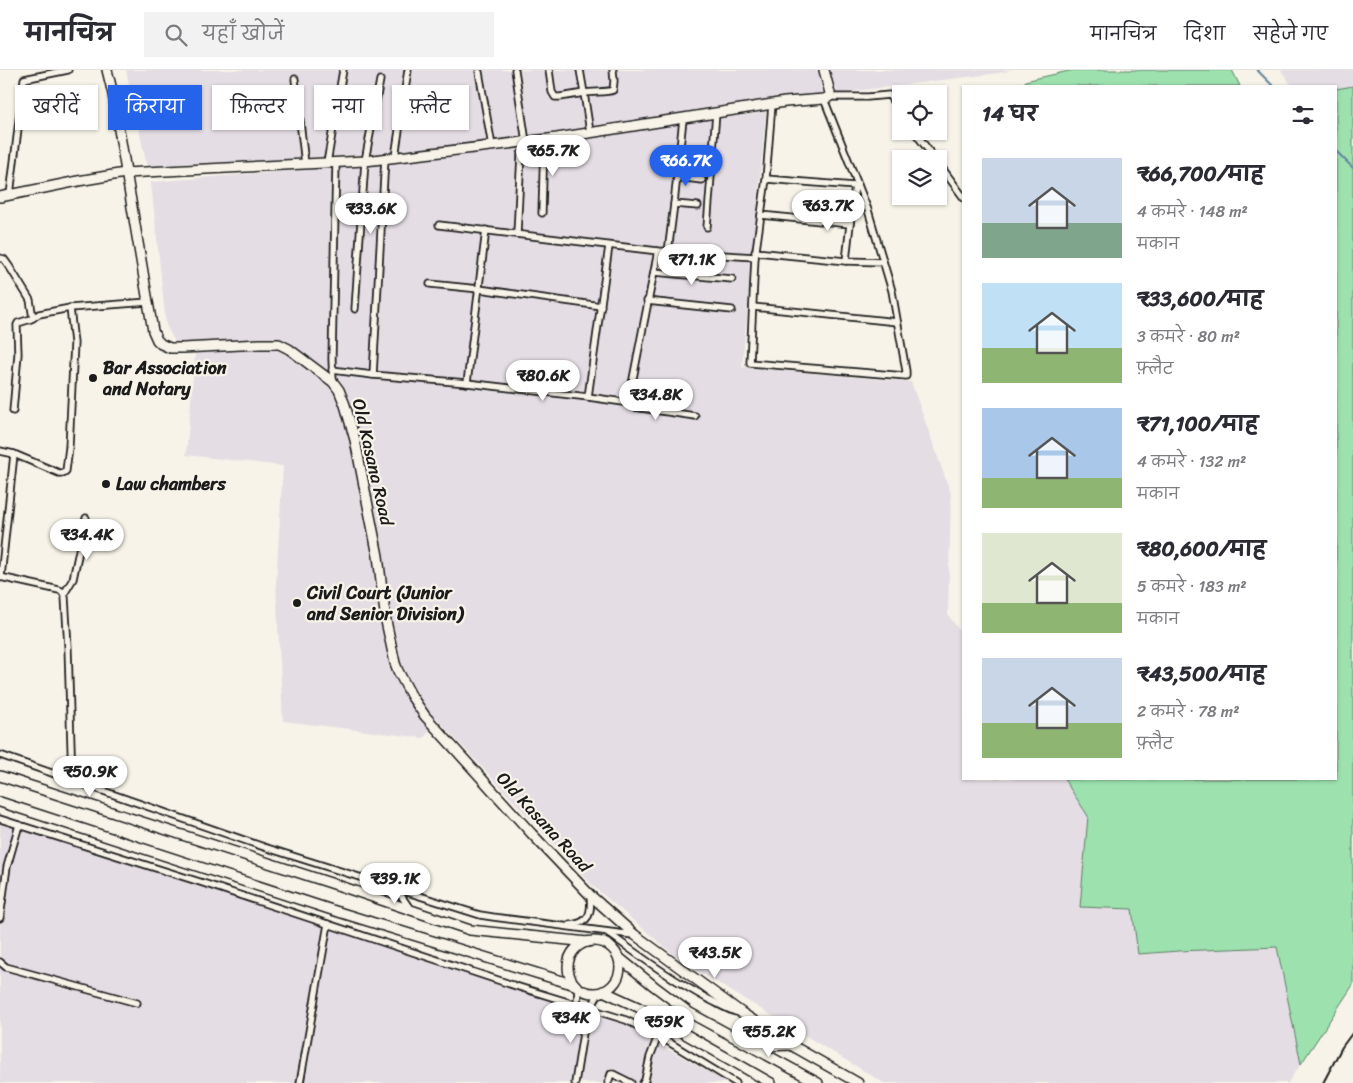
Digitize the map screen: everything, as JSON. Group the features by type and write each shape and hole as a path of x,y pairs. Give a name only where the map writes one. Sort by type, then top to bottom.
{"street":[{"path":"10,195 24,79 68,70"},
{"name":"Old Kasana Road","path":"107,70 153,330 157,340 170,348 279,344 289,349 332,382 339,390 346,405 355,440 378,556 386,621 395,663 412,697 425,716 590,895 635,935 742,1014 791,1045 858,1083"},
{"path":"332,382 332,163 343,70"},
{"path":"373,375 390,158 408,70"},
{"path":"515,70 526,142"},
{"path":"549,70 552,92 555,96 560,97 593,91 611,91 614,86 613,70"},
{"path":"580,70 590,132"},
{"path":"772,104 766,179 755,255 750,363 906,376 892,291 868,210 857,186 827,98 830,93 824,70"},
{"path":"479,72 492,146"},
{"path":"295,79 305,164"},
{"path":"355,309 365,160 380,80"},
{"path":"0,197 78,180 125,173 332,163 390,158 544,140 772,104 827,98 868,98 889,95 892,100"},
{"path":"707,227 716,114"},
{"path":"668,252 683,119"},
{"path":"542,213 544,140"},
{"path":"517,234 521,154"},
{"path":"947,175 962,195"},
{"path":"677,177 702,180"},
{"path":"766,179 857,186"},
{"path":"846,261 857,186"},
{"path":"674,204 698,206"},
{"path":"761,215 850,224"},
{"path":"439,225 658,252 883,262"},
{"path":"467,383 486,230"},
{"path":"588,397 609,246"},
{"path":"626,402 630,396 658,252"},
{"path":"0,258 4,259 9,266 30,300 33,318"},
{"path":"654,272 732,279"},
{"path":"430,284 601,306"},
{"path":"648,301 732,310"},
{"path":"13,410 18,354 18,323 40,314 70,308 148,302"},
{"path":"753,307 897,322"},
{"path":"0,451 14,454 59,473 66,471 74,343 70,308"},
{"path":"332,370 588,397 626,402 634,408 695,416"},
{"path":"14,454 0,577 59,590 64,594"},
{"path":"72,780 68,647 64,594 73,578 86,518"},
{"path":"0,756 291,856 480,915 635,935"},
{"path":"0,776 470,930 601,942 614,950 618,956 654,986 690,1012 818,1083"},
{"path":"0,802 322,907 577,987 589,993 601,992 612,986 618,977 620,963 618,956"},
{"path":"0,818 626,1020 658,1036 736,1083"},
{"path":"0,918 8,867 19,825"},
{"path":"395,887 412,910"},
{"path":"563,926 584,921 591,906 590,895"},
{"path":"300,1083 328,924"},
{"path":"607,932 668,976 723,1006 742,1014"},
{"path":"577,1005 577,987 572,982 568,973 568,961 574,950 588,942"},
{"path":"0,962 6,966 137,1003"},
{"path":"575,1083 589,1009 601,992"},
{"path":"601,992 638,1007 771,1083"},
{"path":"643,1083 658,1036 648,1013"},
{"path":"748,1044 763,1046 791,1045"},
{"path":"608,1083 611,1074 631,1083"}],"shaded area":[{"path":"126,70 1012,70 767,102 495,141 364,155 147,166 139,130 202,130 202,85 129,85"},
{"path":"1281,70 1353,70 1353,86 1337,89 1337,85 1291,85"},
{"path":"766,112 742,367 911,382 951,494 948,615 962,634 962,780 1065,780 1088,816 1080,907 1132,909 1138,954 1277,947 1301,1064 1288,1083 884,1083 681,961 594,887 437,719 424,738 283,721 276,585 283,466 186,455 196,346 176,344 166,325 151,182 376,164"},
{"path":"0,818 389,942 624,1024 728,1083 0,1083"}],"green space":[{"path":"1073,70 1232,70 1240,85 1026,85 1025,81"},
{"path":"1353,86 1353,985 1301,1064 1277,947 1138,954 1132,909 1080,907 1088,816 1065,780 1337,780 1337,89"}],"waterway":[{"path":"1257,70 1272,85"},
{"path":"1337,152 1353,168"}],"railway":[{"path":"1323,1083 1342,1047 1353,1032"}],"place":[{"name":"Bar Association and Notary","path":"93,378"},
{"name":"Law chambers","path":"106,484"},
{"name":"Civil Court (Junior and Senior Division)","path":"297,603"}]}
